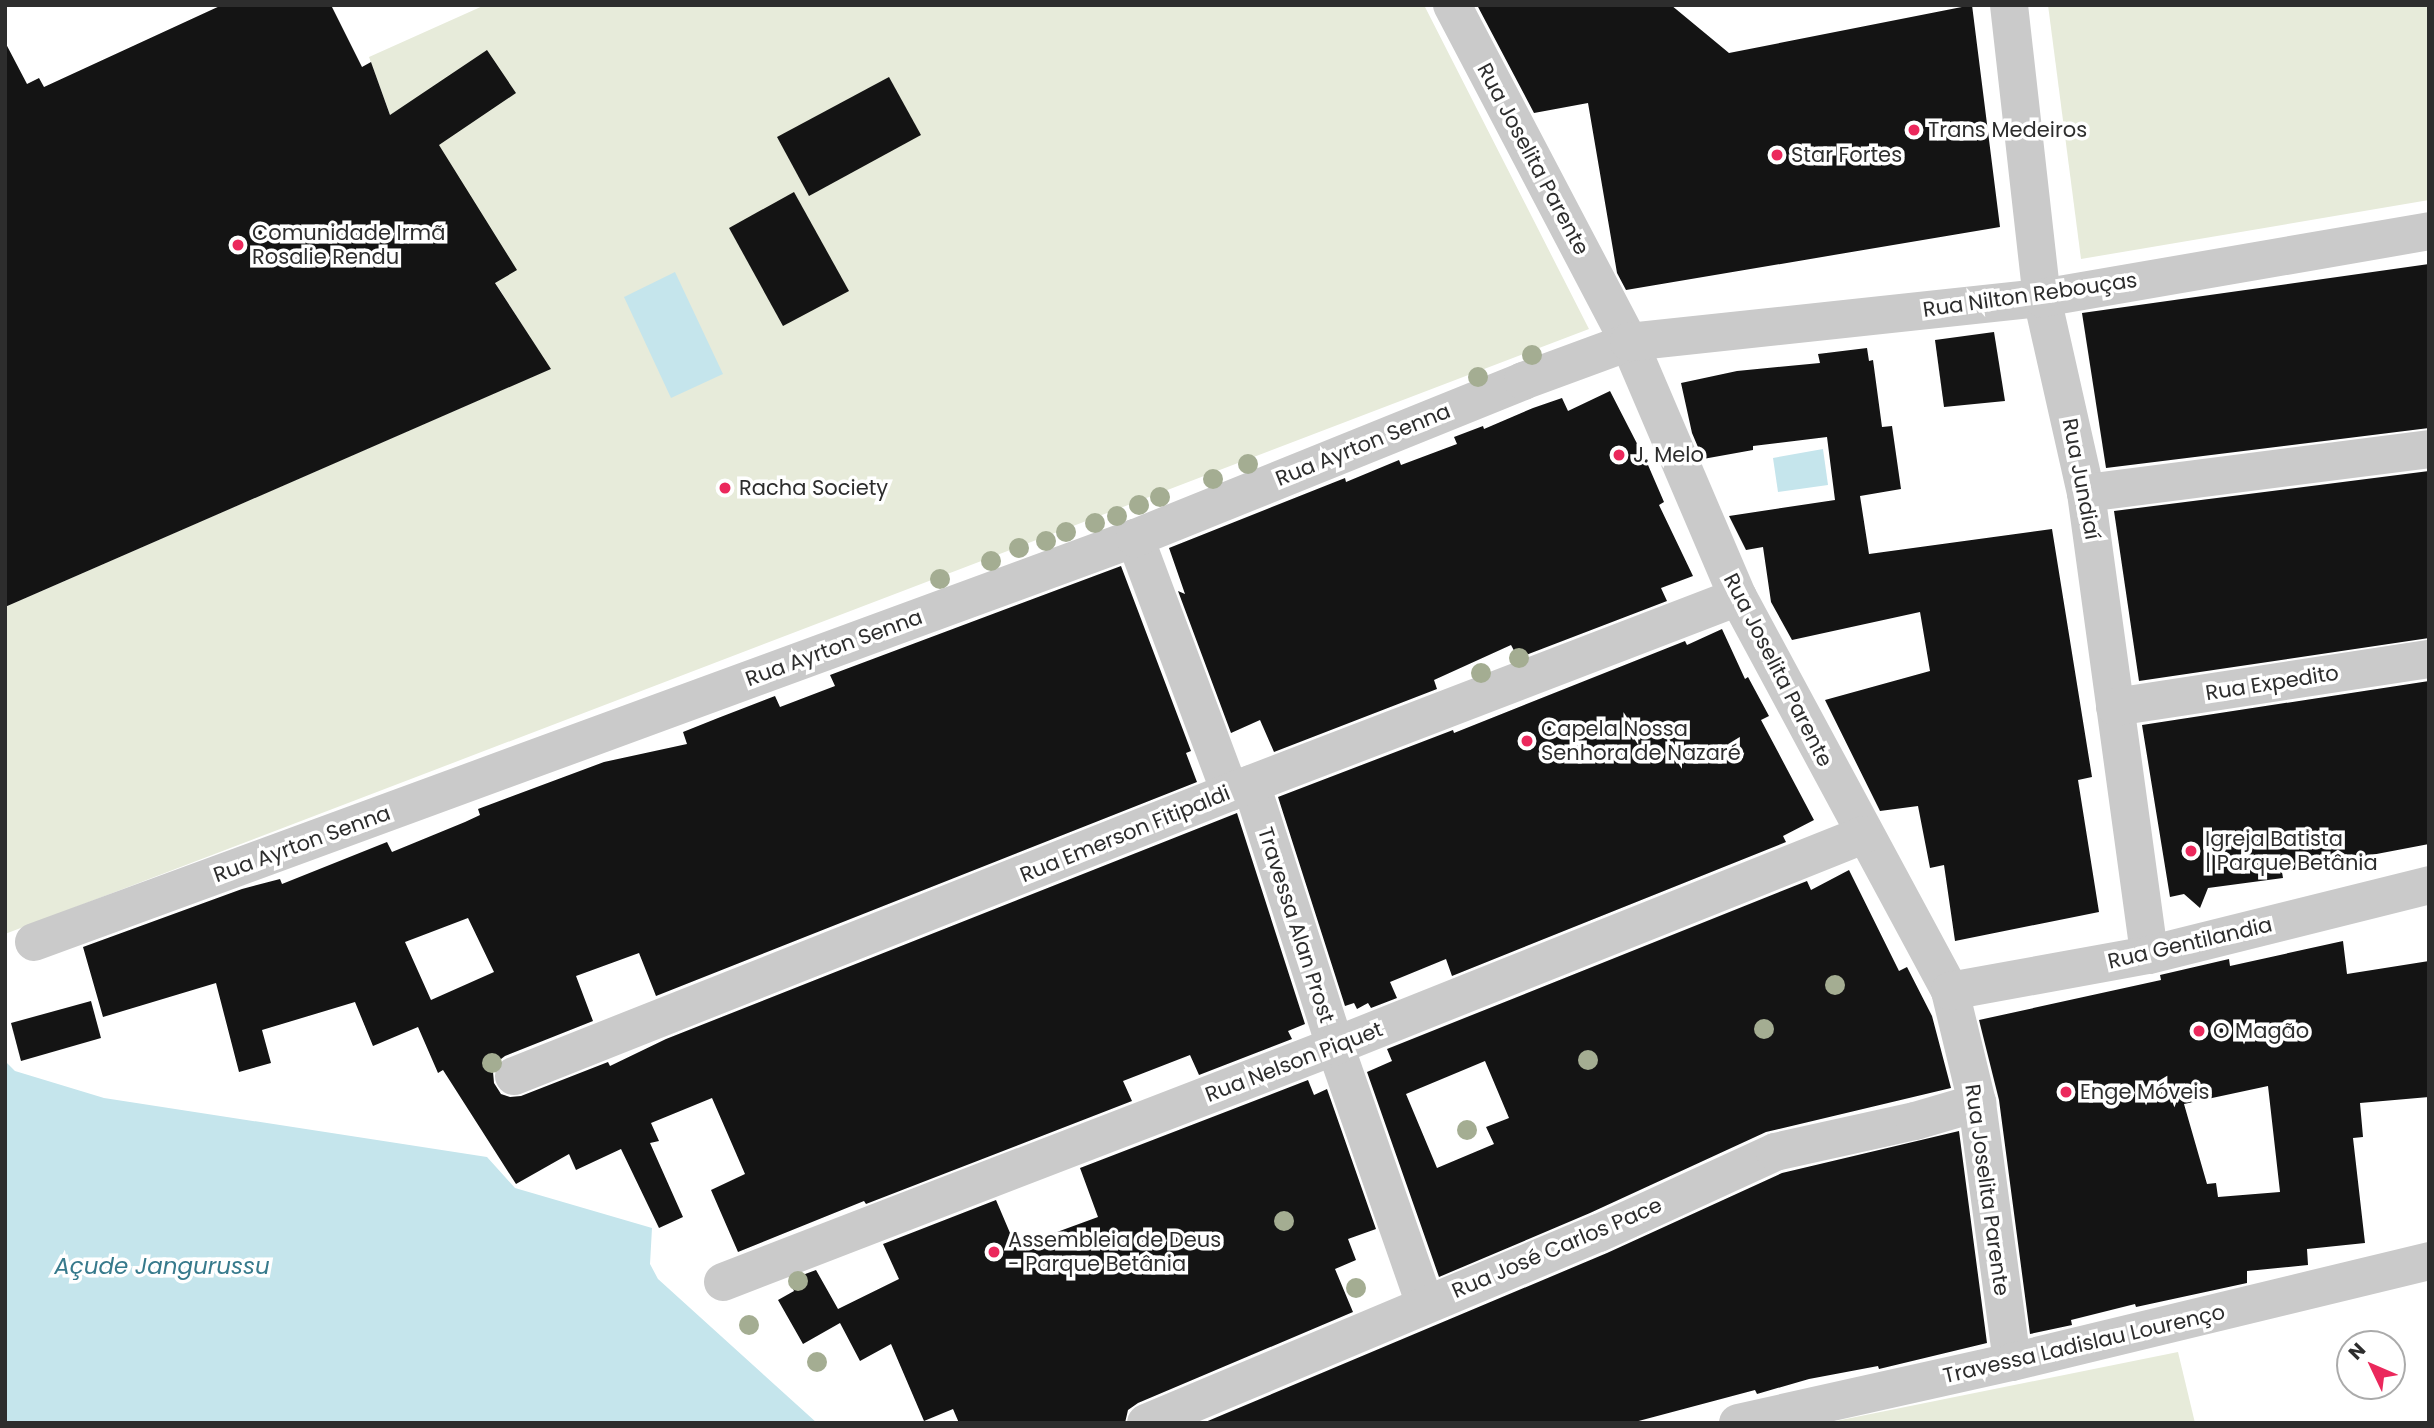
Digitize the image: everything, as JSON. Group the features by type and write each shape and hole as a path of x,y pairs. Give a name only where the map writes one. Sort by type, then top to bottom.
{"street":[{"name":"Rua Joselita Parente","path":"1452,5 1629,342 1738,597 1863,835 1950,992 1977,1103 2011,1362"},
{"name":"Rua Jundiaí","path":"2008,5 2042,298 2086,493 2149,955"},
{"name":"Rua Nilton Rebouças","path":"1629,342 2042,298 2429,230"},
{"name":"Rua Ayrton Senna","path":"34,942 1135,538 1523,381 1629,342"},
{"path":"2086,493 2429,449"},
{"name":"Travessa Alan Prost","path":"1135,538 1241,788 1425,1304"},
{"name":"Rua Emerson Fitipaldi","path":"514,1076 1241,788 1738,597"},
{"name":"Rua Expedito","path":"2115,708 2429,659"},
{"name":"Rua Nelson Piquet","path":"723,1282 1335,1046 1863,835"},
{"name":"Rua Gentilandia","path":"1950,992 2149,955 2429,886"},
{"name":"Rua José Carlos Pace","path":"1146,1423 1599,1233 1774,1152 1915,1121 1977,1103"},
{"name":"Travessa Ladislau Lourenço","path":"1738,1423 2011,1362 2429,1261"}],"green space":[{"name":"Racha Society","path":"485,5 1424,5 1589,329 5,934 5,607 550,369 392,120 369,57"},
{"path":"2048,5 2429,5 2429,200 2081,259"},
{"path":"2178,1352 2195,1423 1826,1423"}],"water":[{"path":"675,272 723,374 671,398 624,297"},
{"path":"1823,449 1828,485 1778,492 1773,458"},
{"name":"Açude Jangurussu","path":"5,1061 15,1071 104,1098 487,1157 515,1188 652,1228 650,1264 658,1279 817,1423 5,1423"}],"building":[{"name":"Comunidade Irmã Rosalie Rendu","path":"222,5 331,5 362,67 371,62 390,115 487,50 516,93 439,145 517,270 495,283 551,369 5,607 5,42 27,84 39,78 44,87"},
{"path":"1477,5 1671,5 1729,53 1972,5 2000,227 1626,290 1617,273 1588,103 1534,113"},
{"path":"889,77 921,135 809,196 777,137"},
{"path":"794,192 849,291 783,326 729,228"},
{"path":"2429,264 2429,428 2106,468 2082,313"},
{"path":"1994,332 2005,401 1944,407 1935,340"},
{"path":"1867,348 1869,361 1873,360 1882,427 1892,426 1901,489 1860,496 1869,554 2052,529 2092,777 2078,780 2099,912 1955,941 1944,865 1930,868 1918,806 1880,811 1825,700 1930,671 1920,612 1792,640 1771,602 1763,547 1746,550 1729,516 1835,500 1827,437 1753,446 1753,450 1703,459 1692,433 1681,383 1737,371 1820,363 1818,354"},
{"path":"1610,391 1648,465 1664,502 1659,505 1693,576 1661,588 1667,601 1518,658 1511,645 1434,680 1437,689 1274,752 1260,720 1231,733 1178,591 1185,594 1169,548 1345,478 1346,482 1399,460 1401,465 1457,444 1454,437 1483,426 1484,429 1533,408 1562,398 1568,411"},
{"path":"2429,471 2429,638 2139,681 2114,511"},
{"path":"1121,566 1191,751 1186,753 1197,782 656,996 639,953 576,976 593,1021 505,1056 497,1062 493,1072 494,1083 501,1094 521,1096 608,1062 610,1066 666,1039 1237,813 1305,1024 1288,1031 1292,1039 1199,1075 1190,1055 1123,1081 1132,1101 866,1204 864,1201 738,1252 711,1190 745,1174 712,1098 651,1123 659,1141 650,1143 683,1217 659,1228 621,1149 576,1170 569,1154 516,1184 443,1070 438,1073 418,1027 373,1046 355,1002 262,1030 271,1063 239,1072 216,983 103,1017 83,947 242,889 280,879 282,884 387,842 392,852 480,815 478,809 604,762 687,744 683,732 775,696 780,707 835,686 830,675","holes":["468,918 494,972 431,1000 405,942"]},
{"path":"1722,629 1745,679 1748,677 1769,716 1761,720 1814,820 1783,836 1786,842 1452,976 1446,959 1390,982 1397,998 1371,1008 1368,1003 1357,1009 1354,1003 1345,1006 1278,797 1453,730 1454,733 1685,641 1687,645"},
{"path":"2429,681 2429,844 2282,872 2283,878 2208,888 2200,908 2184,894 2170,897 2142,725"},
{"path":"1849,870 1899,971 1907,967 1932,1016 1951,1088 1766,1132 1590,1213 1439,1277 1367,1072 1392,1061 1387,1049 1807,881 1811,890","holes":["1485,1061 1509,1118 1486,1127 1494,1144 1437,1168 1406,1094"]},
{"path":"2343,941 2347,974 2429,961 2429,1097 2360,1103 2363,1137 2353,1138 2365,1243 2307,1249 2308,1265 2247,1271 2247,1283 2136,1307 2135,1304 2071,1320 2072,1325 2030,1334 1999,1100 1979,1020 2161,980 2160,975 2229,959 2230,966","holes":["2268,1086 2280,1192 2218,1197 2216,1183 2207,1184 2184,1104"]},
{"path":"91,1001 101,1038 21,1061 11,1023"},
{"path":"1308,1080 1314,1095 1327,1089 1376,1229 1348,1239 1356,1260 1335,1269 1353,1312 1138,1403 1128,1410 1125,1423 959,1423 953,1409 924,1421 891,1344 860,1361 840,1323 803,1344 778,1300 794,1291 789,1280 816,1270 838,1309 899,1279 883,1244 996,1200 1016,1247 1098,1217 1080,1168"},
{"path":"1959,1131 1987,1343 1879,1369 1878,1366 1809,1379 1757,1394 1755,1390 1631,1423 1203,1423 1607,1253 1782,1173"}],"place":[{"name":"Trans Medeiros","path":"1914,130"},
{"name":"Star Fortes","path":"1777,155"},
{"name":"Comunidade Irmã Rosalie Rendu","path":"238,245"},
{"name":"J. Melo","path":"1619,455"},
{"name":"Racha Society","path":"725,488"},
{"name":"Capela Nossa Senhora de Nazaré","path":"1527,741"},
{"name":"Igreja Batista | Parque Betânia","path":"2191,851"},
{"name":"O Magão","path":"2199,1031"},
{"name":"Enge Móveis","path":"2066,1092"},
{"name":"Assembleia de Deus - Parque Betânia","path":"994,1252"}]}
